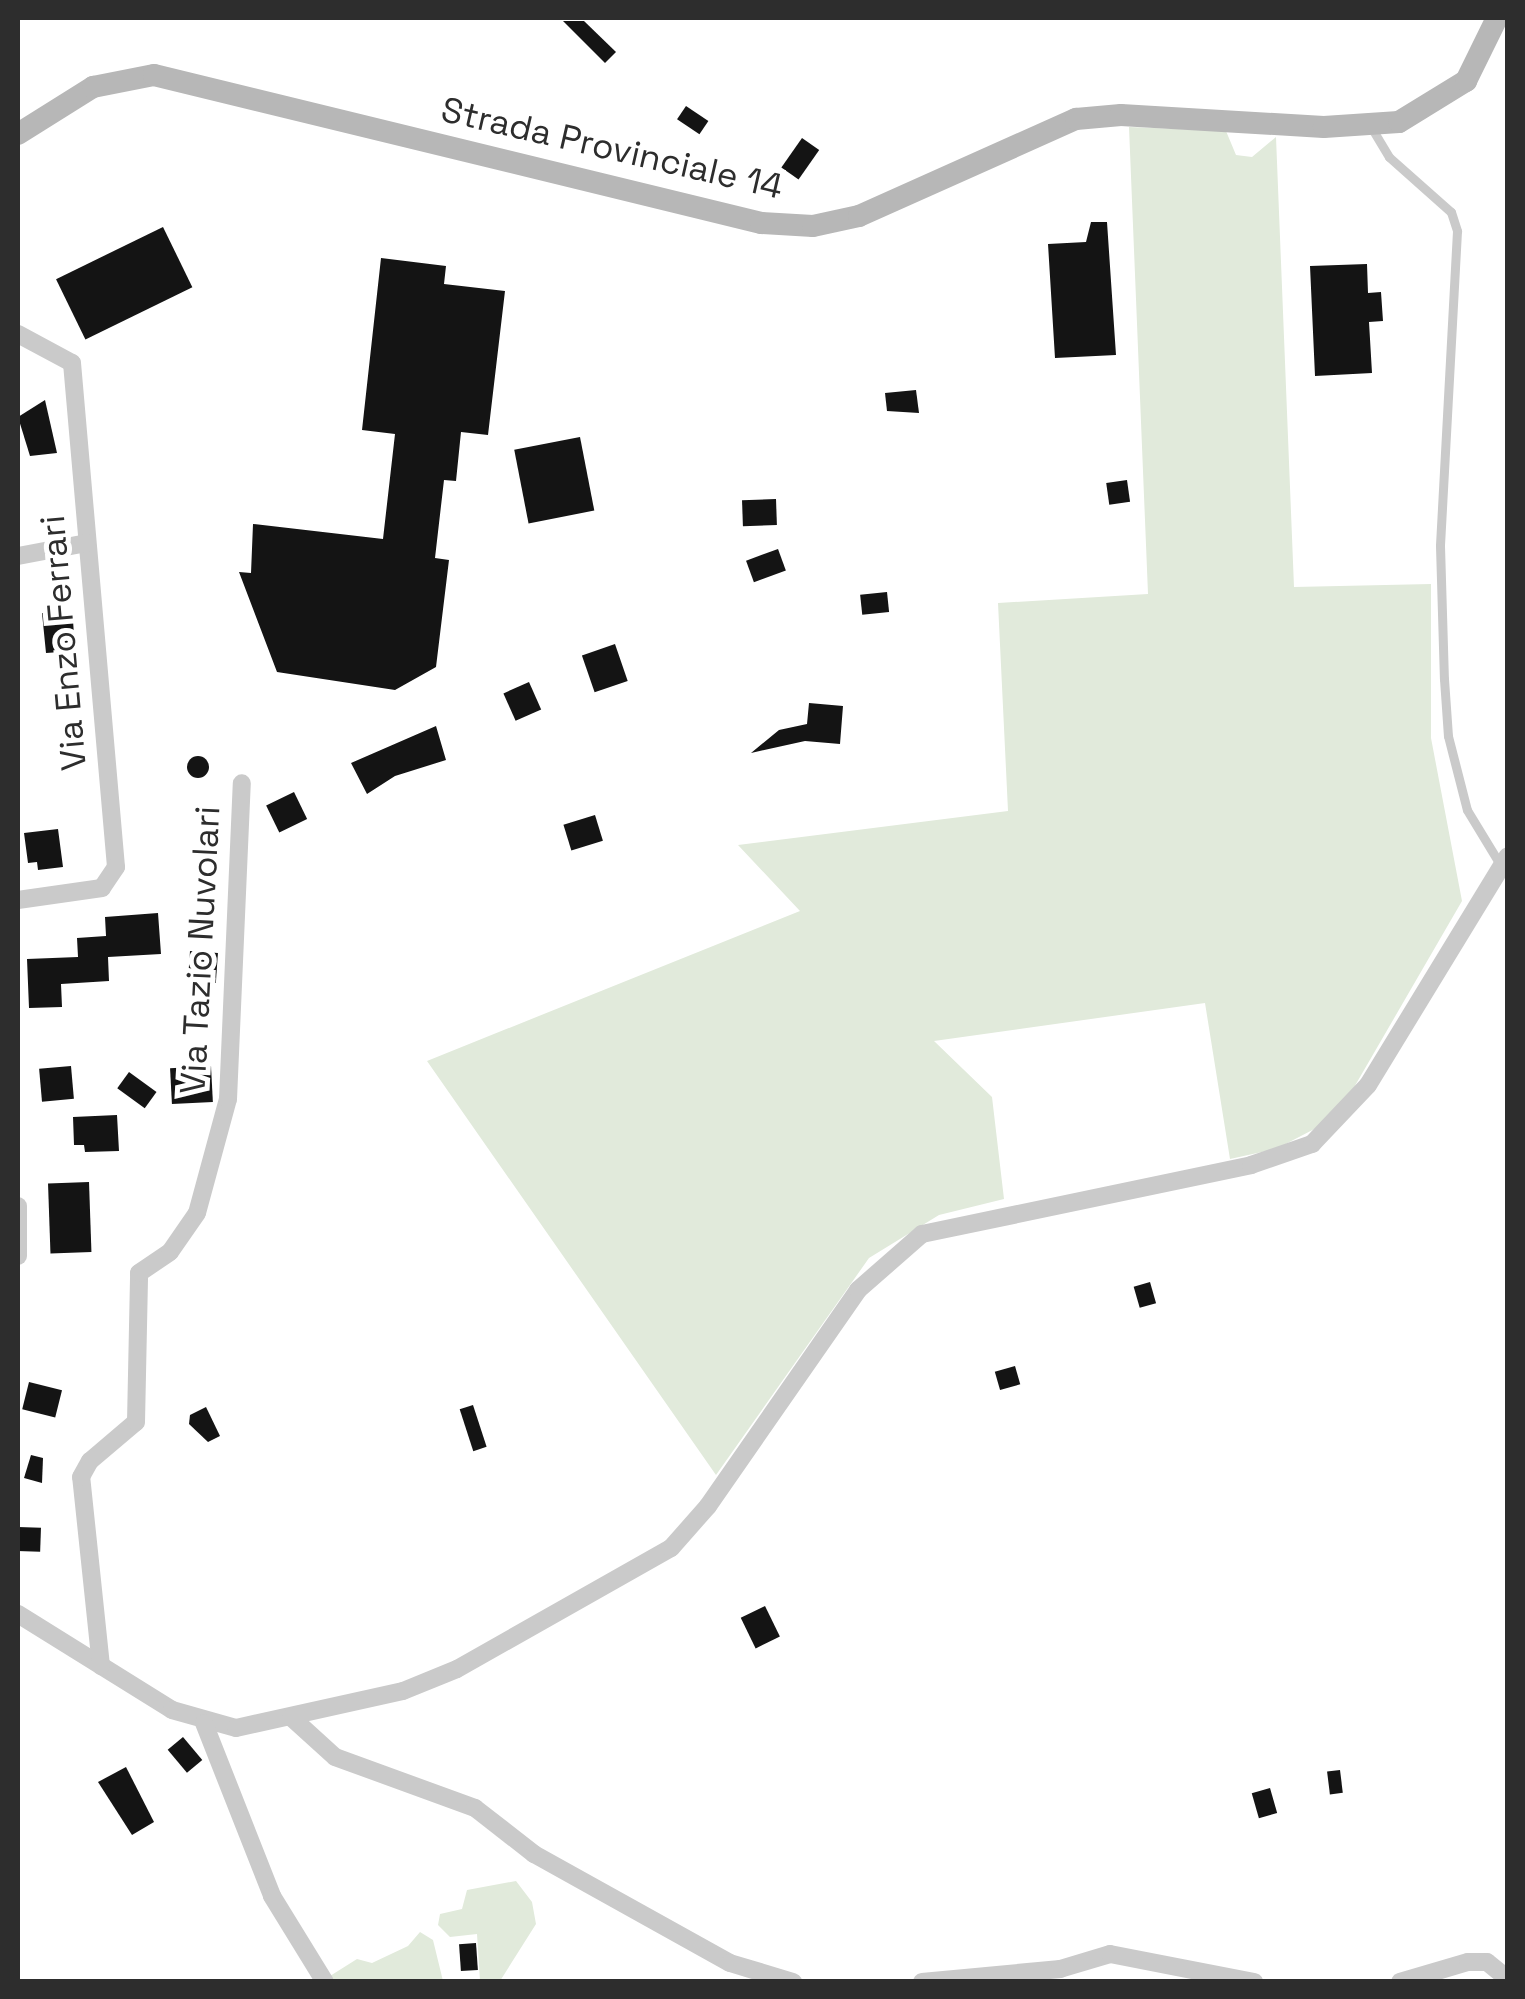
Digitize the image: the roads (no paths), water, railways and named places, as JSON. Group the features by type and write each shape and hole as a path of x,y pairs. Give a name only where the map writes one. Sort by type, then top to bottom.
{"main road":[{"name":"Strada Provinciale 14","path":"18,134 113,79 165,76 786,227 859,216 1076,119 1121,114 1371,126 1400,122 1446,99 1481,60 1496,18"}],"street":[{"name":"Via Enzo Ferrari","path":"18,334 72,363 116,868 102,888 18,900"},
{"path":"18,556 86,543"},
{"name":"Via Tazio Nuvolari","path":"101,1666 82,1477 90,1462 136,1422 140,1273 180,1241 197,1214 228,1100 242,782"},
{"path":"18,1614 204,1723 236,1728 292,1718 430,1682 671,1548 708,1506 858,1290 922,1234 1251,1165 1312,1144 1368,1084 1504,862"},
{"path":"18,1206 18,1256"},
{"path":"292,1718 336,1758 475,1808 534,1854 730,1963 793,1982"},
{"path":"204,1723 272,1896 325,1982"},
{"path":"922,1982 1060,1969 1110,1954 1254,1982"},
{"path":"1400,1982 1468,1962 1487,1962 1508,1979"}],"lane":[{"path":"1371,126 1390,157 1451,212 1458,231 1440,546 1446,717 1467,810 1483,846 1504,862"}]}
